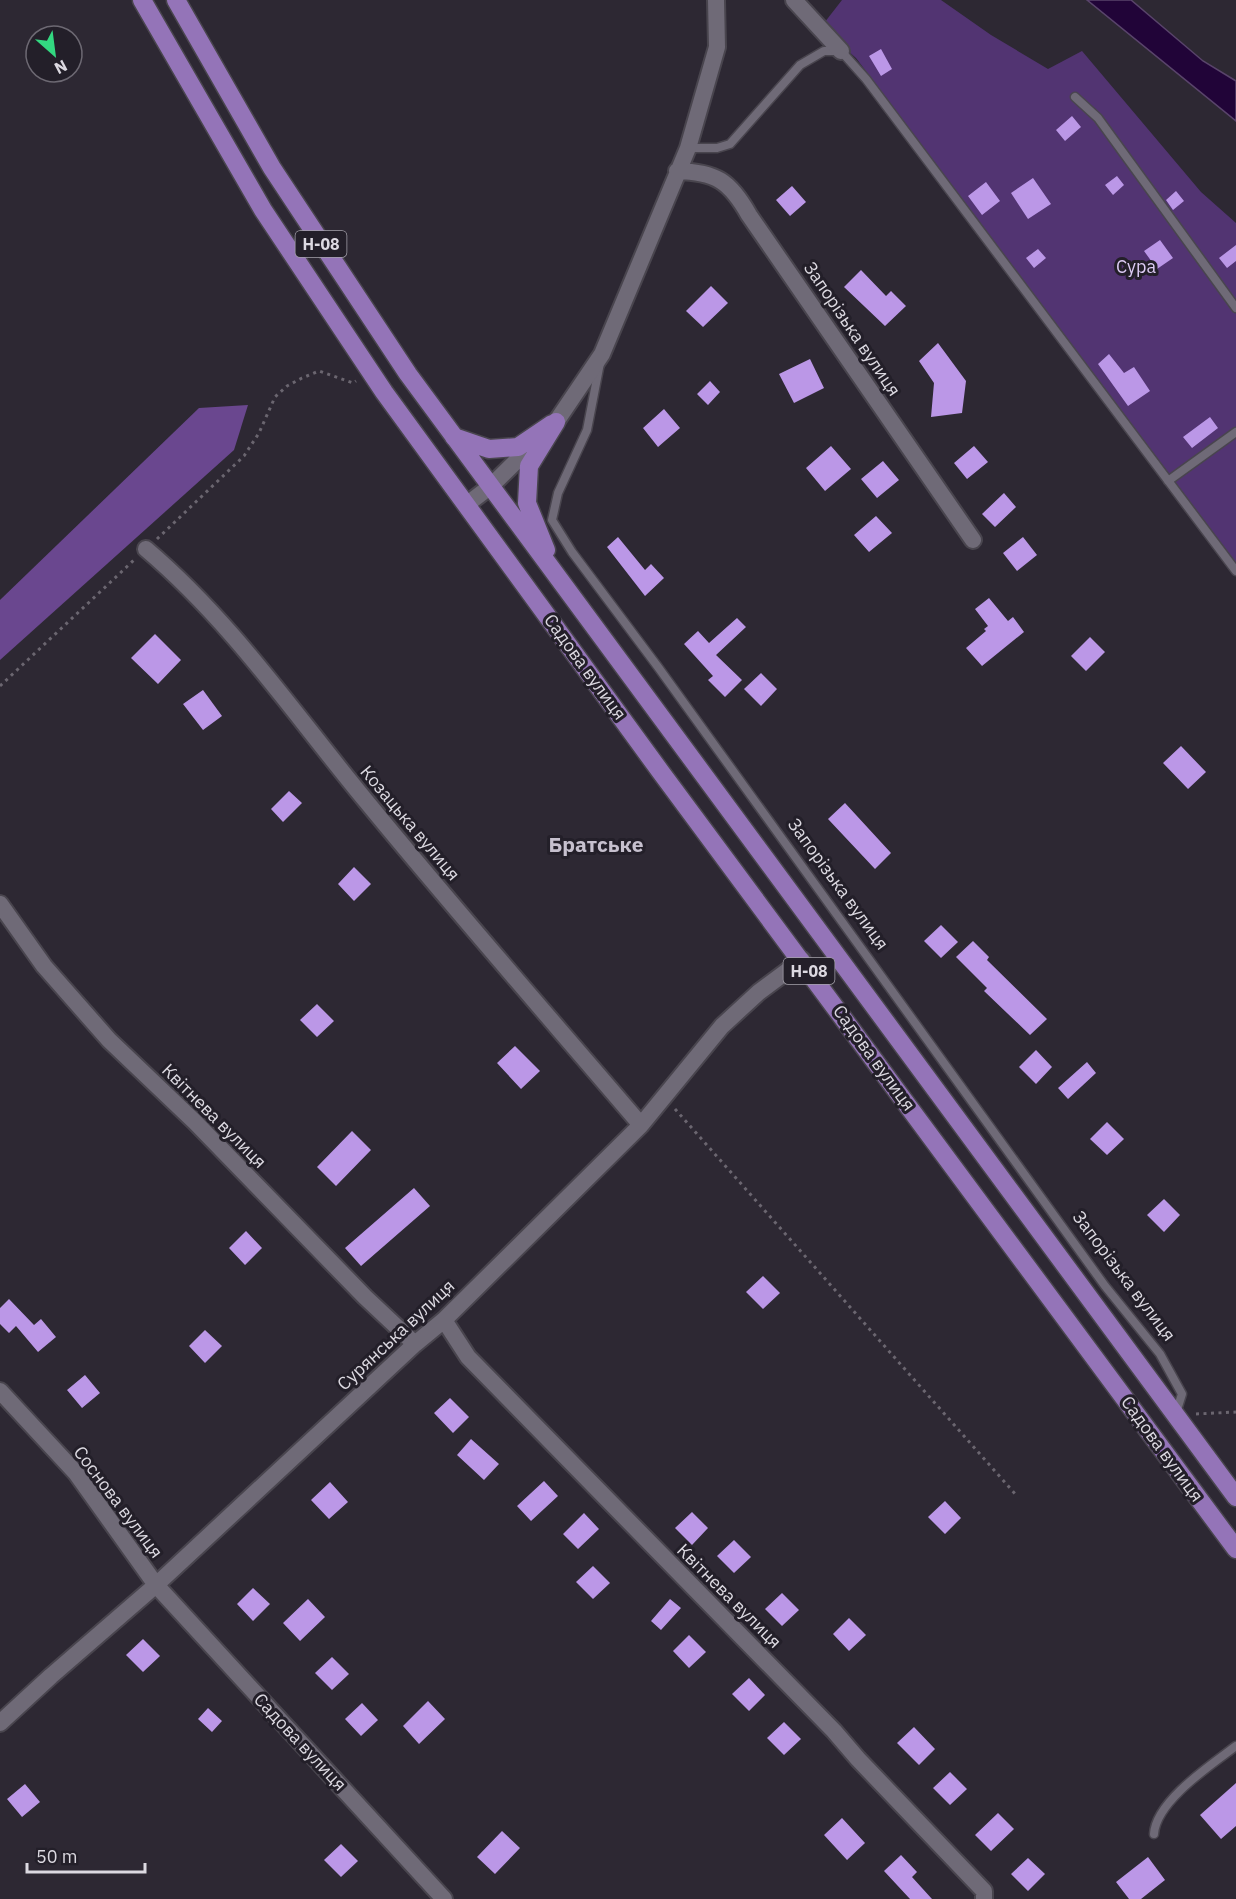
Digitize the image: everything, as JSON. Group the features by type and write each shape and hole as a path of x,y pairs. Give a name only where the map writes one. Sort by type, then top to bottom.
{"main road":[{"name":"Н-08","path":"142,0 263,210 370,370"},
{"name":"Н-08","path":"176,0 272,168 402,365 487,482"},
{"name":"Садова вулиця","path":"370,370 466,505 1236,1549"},
{"path":"454,437 489,448 518,447 556,422"},
{"path":"554,571 527,503 529,466 556,422"},
{"name":"Садова вулиця","path":"487,482 1236,1497"}],"street":[{"path":"466,505 487,482 556,422 602,354 688,148 717,47 716,0"},
{"path":"794,0 841,51"},
{"name":"Запорізька вулиця","path":"677,171 700,171 721,180 738,195 749,215 973,540"},
{"name":"Козацька вулиця","path":"146,549 220,619 373,809 641,1125"},
{"name":"Квітнева вулиця","path":"0,904 44,966 109,1040 195,1122 365,1297 415,1344"},
{"name":"Сурянська вулиця","path":"0,1723 156,1585 415,1344 444,1320 641,1125 722,1026 759,992 802,960"},
{"name":"Квітнева вулиця","path":"444,1320 468,1357 809,1705 987,1896"},
{"name":"Соснова вулиця","path":"0,1391 76,1473 156,1585"},
{"name":"Садова вулиця","path":"156,1585 204,1640 444,1899"}],"lane":[{"path":"688,148 717,148 730,144 800,64 824,51 841,51 866,79 1236,571"},
{"path":"1076,97 1098,118 1236,308"},
{"name":"Запорізька вулиця","path":"602,354 586,430 558,493 552,520 572,552 658,667 1099,1277 1160,1354 1182,1394 1176,1415"},
{"path":"1168,481 1236,432"},
{"path":"1154,1834 1155,1826 1166,1806 1202,1772 1236,1746"}],"path":[{"path":"0,686 244,456 259,433 275,397 287,386 320,371 353,383 370,370"},
{"path":"664,1097 1017,1496"},
{"path":"1176,1415 1236,1412"}],"green space":[{"name":"Сура","path":"842,0 941,0 991,35 1048,69 1082,51 1201,192 1236,223 1236,563 856,58 821,27"}],"shaded area":[{"path":"1087,0 1131,0 1203,61 1236,81 1236,121"},
{"path":"248,405 234,450 0,660 0,600 199,408"}],"building":[{"path":"881,49 892,69 881,76 869,56"},
{"path":"1072,116 1081,127 1065,141 1056,130"},
{"path":"1117,176 1124,185 1113,195 1105,185"},
{"path":"1033,178 1051,204 1028,219 1011,193"},
{"path":"986,182 1000,201 982,215 968,196"},
{"path":"792,186 806,202 790,216 776,200"},
{"path":"1176,191 1184,201 1173,210 1166,200"},
{"path":"1160,240 1173,258 1157,269 1144,251"},
{"path":"1236,245 1236,261 1227,268 1219,258"},
{"path":"1038,249 1046,258 1034,268 1026,258"},
{"path":"861,270 886,296 891,291 906,306 885,326 844,287"},
{"path":"711,286 728,303 703,327 686,311"},
{"path":"938,343 966,381 962,413 931,417 934,383 919,361"},
{"path":"1109,354 1124,373 1134,367 1150,391 1128,406 1098,364"},
{"path":"810,359 824,388 794,403 779,374"},
{"path":"710,381 720,392 708,405 697,394"},
{"path":"664,409 680,428 658,447 643,428"},
{"path":"1210,417 1218,428 1192,448 1183,437"},
{"path":"831,446 851,469 825,491 806,468"},
{"path":"974,446 988,462 967,479 954,463"},
{"path":"883,461 899,480 877,498 861,479"},
{"path":"1004,493 1016,507 995,527 982,514"},
{"path":"876,516 892,533 869,552 854,535"},
{"path":"618,537 645,570 651,564 664,578 645,596 607,547"},
{"path":"1023,537 1037,555 1017,571 1003,553"},
{"path":"989,598 1008,621 1013,617 1024,632 982,666 966,648 986,631 984,629 988,626 975,609"},
{"path":"737,618 746,627 716,655 742,680 725,697 708,680 713,676 684,644 698,631 709,643"},
{"path":"155,634 181,660 158,684 131,658"},
{"path":"1090,637 1105,652 1086,671 1071,656"},
{"path":"761,673 777,689 761,706 744,689"},
{"path":"203,690 222,716 203,730 183,704"},
{"path":"1181,746 1206,772 1188,789 1163,763"},
{"path":"289,791 302,803 283,822 271,809"},
{"path":"845,803 891,853 875,869 828,819"},
{"path":"354,867 371,884 354,901 338,884"},
{"path":"941,925 958,942 941,958 924,941"},
{"path":"973,941 989,957 987,960 1047,1019 1030,1035 984,991 987,988 956,957"},
{"path":"317,1004 334,1021 317,1037 300,1020"},
{"path":"515,1046 540,1071 521,1089 497,1063"},
{"path":"1036,1050 1052,1067 1036,1084 1019,1067"},
{"path":"1087,1062 1096,1073 1068,1099 1058,1088"},
{"path":"1107,1122 1124,1139 1107,1155 1090,1139"},
{"path":"352,1131 371,1150 336,1186 317,1167"},
{"path":"414,1188 430,1206 361,1266 345,1248"},
{"path":"1164,1199 1180,1215 1164,1232 1147,1215"},
{"path":"246,1231 262,1248 245,1265 229,1248"},
{"path":"763,1276 780,1293 763,1309 746,1292"},
{"path":"9,1299 34,1325 41,1319 56,1337 38,1352 16,1326 9,1333 0,1324 0,1308"},
{"path":"205,1330 222,1346 205,1363 189,1346"},
{"path":"85,1375 100,1393 82,1408 67,1390"},
{"path":"450,1398 469,1417 453,1433 434,1413"},
{"path":"471,1439 499,1464 484,1480 457,1455"},
{"path":"544,1481 558,1496 531,1521 517,1506"},
{"path":"330,1482 348,1502 329,1519 311,1500"},
{"path":"945,1501 961,1518 945,1534 928,1517"},
{"path":"692,1512 708,1528 692,1545 675,1528"},
{"path":"584,1513 599,1529 578,1549 563,1534"},
{"path":"734,1540 751,1557 734,1573 717,1556"},
{"path":"593,1566 610,1583 593,1599 576,1582"},
{"path":"253,1588 270,1604 253,1621 237,1604"},
{"path":"782,1593 799,1610 782,1626 765,1609"},
{"path":"308,1599 325,1617 300,1641 283,1623"},
{"path":"670,1599 681,1608 661,1630 651,1621"},
{"path":"849,1618 866,1635 849,1651 833,1634"},
{"path":"689,1635 706,1652 689,1668 673,1651"},
{"path":"143,1639 160,1656 143,1672 126,1655"},
{"path":"332,1657 349,1674 332,1690 315,1673"},
{"path":"749,1678 765,1695 749,1711 732,1694"},
{"path":"428,1701 445,1719 419,1744 403,1726"},
{"path":"362,1703 378,1720 361,1736 345,1719"},
{"path":"208,1708 222,1721 212,1732 198,1719"},
{"path":"784,1722 801,1739 784,1755 767,1738"},
{"path":"914,1727 935,1749 919,1765 897,1743"},
{"path":"950,1772 967,1789 950,1805 933,1788"},
{"path":"1236,1783 1236,1826 1221,1839 1200,1815"},
{"path":"25,1784 40,1802 22,1817 7,1799"},
{"path":"998,1813 1014,1829 991,1851 975,1835"},
{"path":"842,1818 865,1843 847,1860 824,1835"},
{"path":"502,1831 520,1848 495,1874 477,1857"},
{"path":"341,1844 358,1861 341,1877 324,1860"},
{"path":"901,1855 917,1872 912,1877 932,1899 910,1899 884,1871"},
{"path":"1148,1857 1165,1880 1141,1899 1129,1899 1116,1882"},
{"path":"1028,1858 1045,1874 1028,1891 1011,1874"}],"district":[{"name":"Братське","path":"596,845"}]}
